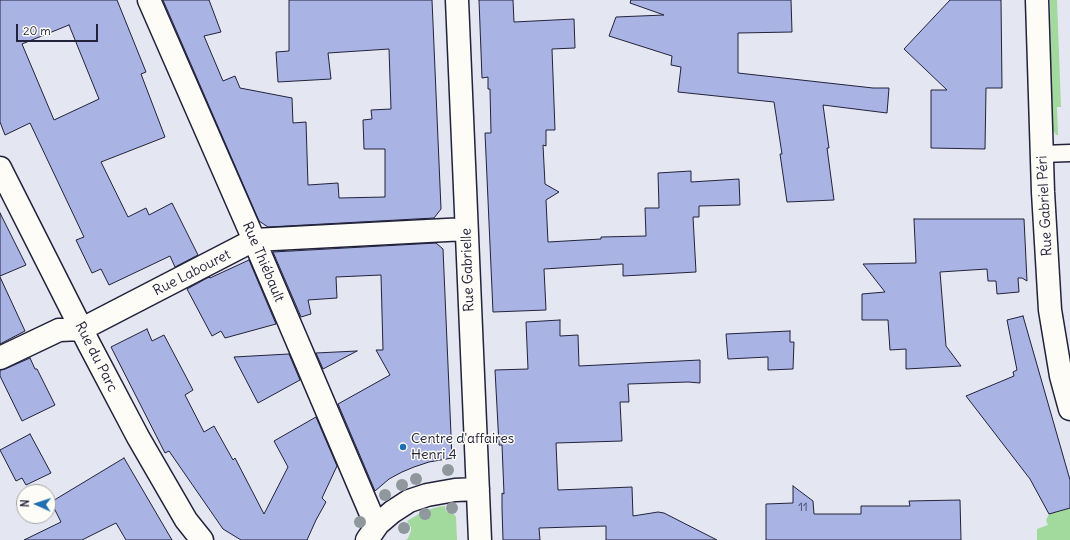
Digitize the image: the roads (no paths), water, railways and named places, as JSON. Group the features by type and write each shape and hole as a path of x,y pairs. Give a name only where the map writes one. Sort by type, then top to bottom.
{"street":[{"name":"Rue Thiébault","path":"149,0 254,240 371,514 373,532"},
{"name":"Rue Gabrielle","path":"457,0 480,540"},
{"name":"Rue Gabriel Péri","path":"1037,0 1043,192 1050,310 1061,376 1070,409"},
{"name":"Rue du Parc","path":"0,168 138,437 186,520 202,540"},
{"name":"Rue Labouret","path":"0,358 59,330 82,329 254,240 466,229"},
{"path":"373,532 392,512 409,501 427,495 478,488"}],"lane":[{"path":"1042,154 1070,153"}],"place":[{"name":"Centre d'affaires Henri 4","path":"403,447"}]}
